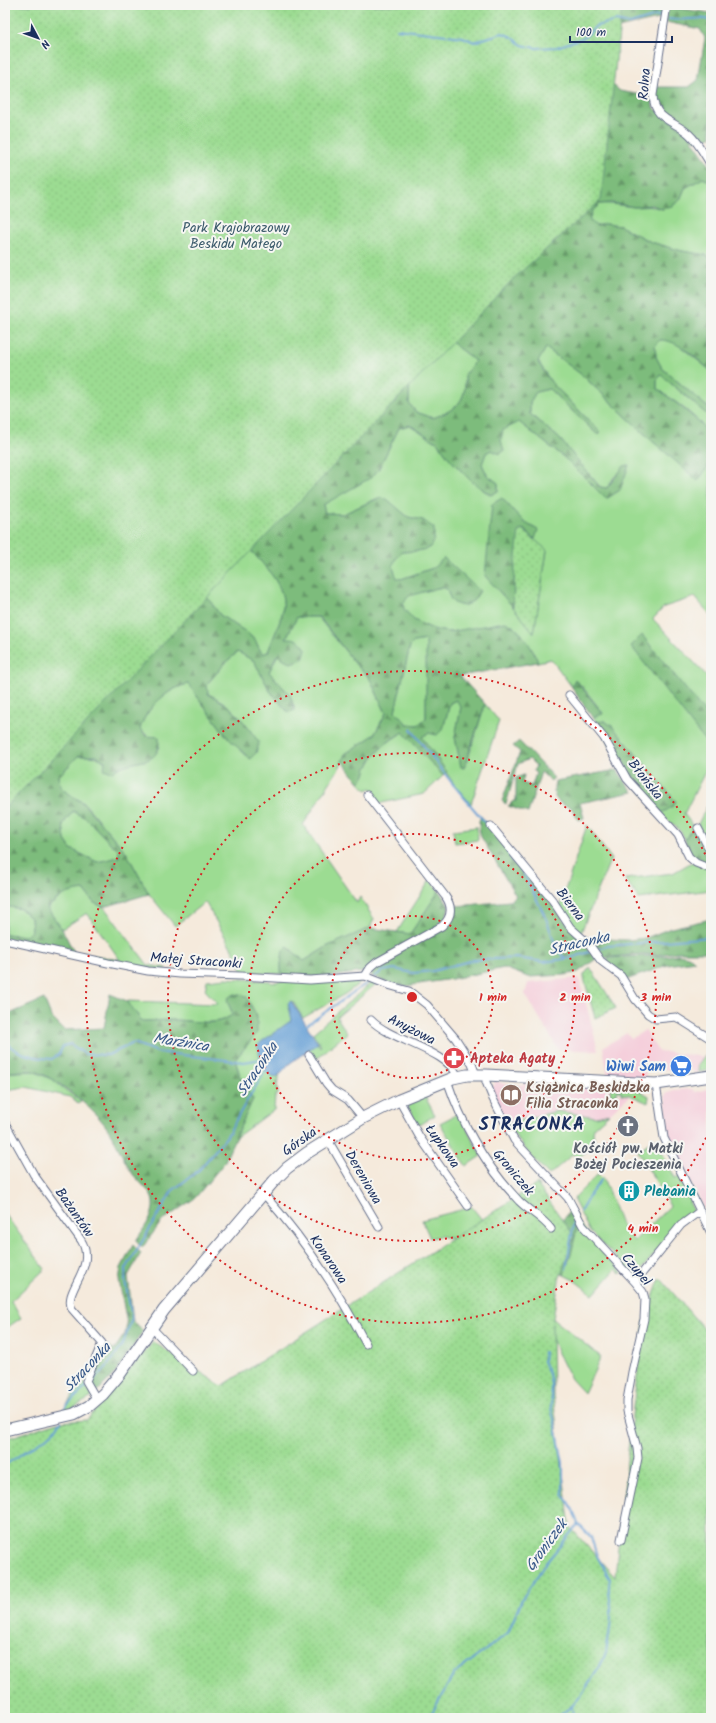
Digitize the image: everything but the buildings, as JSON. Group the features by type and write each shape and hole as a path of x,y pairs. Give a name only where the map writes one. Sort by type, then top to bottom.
{"street":[{"name":"Rolna","path":"667,5 654,102 662,117 683,129 692,137 711,165"},
{"name":"Błońska","path":"569,695 607,744 627,779 678,836 689,857 711,869"},
{"path":"367,795 445,896 451,909 450,916 442,926 377,962 370,968 367,977"},
{"name":"Bierna","path":"491,826 553,901 570,927 589,944 600,959 621,976 635,999 650,1017 656,1019 676,1017 711,1039"},
{"path":"698,828 711,853"},
{"name":"Małej Straconki","path":"5,940 148,971 180,974 310,980 367,977 410,991 427,1005 456,1039 481,1075"},
{"name":"Anyżowa","path":"371,1020 388,1033 425,1050 451,1066 456,1071 458,1077"},
{"path":"309,1055 332,1090 348,1100 363,1118"},
{"name":"Górska","path":"5,1430 69,1415 84,1409 97,1400 120,1374 152,1327 263,1193 287,1168 363,1118 399,1100 446,1080 458,1077 481,1075 656,1084 711,1076"},
{"name":"Czupel","path":"481,1075 486,1082 514,1140 568,1198 578,1220 588,1233 635,1282 644,1295 645,1311 627,1400 627,1411 637,1448 638,1458 621,1540"},
{"name":"Groniczek","path":"446,1080 483,1157 518,1200 551,1230"},
{"path":"656,1084 664,1138 711,1233"},
{"name":"Łupkowa","path":"399,1100 419,1136 468,1206"},
{"name":"Bażantów","path":"5,1123 34,1175 81,1240 86,1250 86,1260 70,1304 72,1309 102,1343 86,1379 97,1400"},
{"name":"Dereniowa","path":"328,1140 379,1227"},
{"name":"Konarowa","path":"263,1193 305,1246 349,1311 366,1344"},
{"path":"635,1282 681,1225 700,1211"},
{"path":"152,1327 193,1371"}],"shaded area":[{"path":"579,978 598,1051 558,1049 525,994 528,983"},
{"path":"645,1030 658,1051 704,1057 698,1064 699,1072 695,1073 691,1069 646,1071 645,1078 608,1076 603,1047 627,1033 631,1039"},
{"path":"494,1081 503,1084 522,1085 525,1083 611,1088 610,1094 630,1095 609,1114 596,1117 557,1111 506,1124 490,1087 495,1085"},
{"path":"711,1088 711,1221 671,1142 665,1095 673,1090 692,1089 696,1092"}],"green space":[{"name":"Park Krajobrazowy Beskidu Małego","path":"5,5 615,5 650,12 664,13 663,18 609,30 606,79 620,91 652,97 653,107 689,135 711,167 711,182 703,178 685,188 680,200 672,206 662,209 652,205 635,207 611,203 600,204 592,211 589,220 596,226 605,224 620,226 651,242 682,251 706,255 711,259 711,371 680,346 660,340 655,345 656,357 662,368 711,410 711,418 661,375 657,380 657,388 700,423 709,434 712,445 710,461 709,465 698,481 650,439 582,375 546,348 538,362 551,382 600,432 598,435 549,389 536,392 530,402 530,414 559,438 600,487 607,488 624,466 629,465 620,490 606,499 567,460 519,422 503,430 501,440 504,451 500,454 491,450 486,453 482,464 487,475 498,483 498,491 491,495 471,481 449,458 438,443 410,425 399,428 378,470 372,477 323,505 325,513 343,514 379,498 387,499 408,517 423,520 434,528 434,539 430,548 418,551 402,552 394,561 393,567 397,578 401,579 433,568 444,558 480,591 474,600 465,606 453,602 447,589 441,587 409,596 403,603 404,609 414,620 435,630 449,632 505,622 516,628 525,638 538,662 460,676 485,704 464,768 461,767 455,737 461,707 456,700 450,703 443,729 437,735 428,733 422,737 447,772 443,776 403,732 387,742 371,760 362,780 359,782 342,761 345,754 374,735 386,713 369,677 358,667 319,617 297,617 286,638 293,638 302,643 306,649 303,659 291,663 277,655 269,672 290,695 295,710 288,712 270,691 254,661 238,652 228,660 207,684 208,694 225,703 237,714 259,742 256,753 250,759 228,738 188,684 180,686 158,700 143,721 140,729 146,736 159,737 159,746 153,757 122,766 112,772 104,769 105,761 96,756 78,756 58,777 62,789 83,803 126,852 149,894 104,907 94,903 84,890 72,892 56,900 47,908 62,929 75,954 5,938 5,934 26,936 32,930 31,918 21,909 5,906","holes":["437,326 457,347 475,361 465,374 464,391 459,403 454,408 433,418 416,412 409,403 411,341","249,548 267,568 277,583 283,600 281,618 268,652 262,654 255,640 246,632 220,615 202,590","426,640 426,718 418,725 407,724 395,711 410,646 414,642","73,811 87,819 119,852 119,857 97,862 71,849 65,840 63,824"]},
{"name":"Park Krajobrazowy Beskidu Małego","path":"5,5 622,5 601,200 514,278 5,808"},
{"path":"616,5 665,5 664,13 650,12"},
{"path":"668,7 711,13 711,137 697,141 660,113 655,95 657,87 689,87 698,80 705,38 700,29 666,22"},
{"path":"703,178 711,182 711,259 706,255 682,251 651,242 620,226 605,224 596,226 589,220 592,211 600,204 662,209 672,206 680,200 685,188"},
{"path":"437,326 457,347 475,361 465,374 464,391 459,403 454,408 433,418 416,412 409,403 411,340"},
{"path":"668,339 676,343 711,371 711,410 662,368 656,357 655,345 660,340"},
{"path":"546,348 582,375 650,439 698,480 708,466 711,457 711,616 695,597 664,607 653,619 708,677 711,672 711,760 684,814 695,828 690,831 685,840 678,828 660,814 676,802 624,740 605,721 597,722 593,717 603,713 581,685 574,681 572,687 551,659 538,662 533,651 505,622 467,630 447,632 423,625 408,615 403,609 403,603 408,596 414,593 436,588 447,589 451,599 457,604 465,606 474,600 433,568 401,579 397,578 393,567 394,561 402,552 418,551 423,520 408,517 386,499 378,498 343,514 325,513 323,505 378,470 399,428 410,425 438,443 449,458 471,481 490,495 498,491 498,483 487,475 482,464 486,453 498,444 503,430 519,422 567,460 606,499 620,490 628,466 614,477 607,488 600,487 559,438 530,414 530,402 536,392 549,389 598,435 600,432 551,382 538,361","holes":["522,529 547,551 534,632 513,607 515,565 519,531"]},
{"path":"661,375 711,418 711,440 708,433 695,418 657,388 657,380"},
{"path":"502,498 524,522 538,530 535,539 523,529 515,565 513,607 485,576 492,504"},
{"path":"522,529 547,550 534,633 513,607 515,565 519,531"},
{"path":"249,548 267,568 277,583 283,600 281,618 277,630 268,652 262,654 255,640 246,632 220,615 202,590"},
{"path":"297,617 318,617 358,667 369,677 386,713 374,735 345,754 341,765 303,825 357,903 360,897 374,919 370,928 328,946 304,961 288,947 281,964 281,974 242,972 239,961 205,902 175,926 149,894 126,852 84,803 61,789 58,777 78,756 90,756 102,759 112,772 123,765 144,761 152,757 160,747 140,729 143,721 158,700 180,686 188,684 228,738 258,742 247,726 231,708 208,694 207,684 228,660 238,652 254,661 270,691 288,712 295,710 290,695 269,672"},
{"path":"642,635 711,720 711,749 631,646"},
{"path":"427,640 426,718 418,725 407,724 395,711 410,646 414,642"},
{"path":"575,679 603,714 593,717 572,687"},
{"path":"456,700 461,707 455,737 461,767 464,768 468,759 485,704 499,721 471,804 454,784 422,737 428,733 443,729 450,703"},
{"path":"605,721 612,726 669,793 676,802 672,807 660,814 624,771 626,767 624,760 617,758 597,722"},
{"path":"404,732 443,776 424,794 377,804 372,797 374,793 372,788 366,790 359,782 362,780 371,760 379,751 388,742"},
{"path":"519,741 554,778 551,781 541,772 528,813 508,806 513,801 516,801 516,778 524,775 522,783 532,786 536,773 533,771 536,766 529,759 518,764 506,804 502,801 520,752 513,746"},
{"path":"617,770 633,792 580,803 584,818 578,820 571,807 561,804 556,798 554,791 555,781"},
{"path":"711,798 711,838 708,844 698,824"},
{"path":"73,811 86,818 119,852 119,857 97,862 71,849 65,840 63,824"},
{"path":"481,816 596,959 578,972 565,975 528,977 504,968 452,979 406,986 392,984 372,976 372,970 375,966 452,917 456,906 510,901 516,896 480,835 479,821"},
{"path":"587,825 611,858 580,935 559,908"},
{"path":"477,827 478,840 455,843 453,830"},
{"path":"695,828 706,850 704,853 711,858 711,867 695,860 686,846 685,840 690,831"},
{"path":"692,862 711,871 711,890 639,899 625,879 673,873"},
{"path":"430,880 439,891 410,934 397,932"},
{"path":"84,890 94,903 104,907 148,965 167,968 165,971 94,958 93,955 120,960 87,913 62,929 47,908 67,892"},
{"path":"439,891 449,906 445,922 362,972 327,977 283,976 281,974 283,950 288,947 304,961 328,946 370,928 410,934"},
{"path":"5,906 21,909 31,918 32,930 27,936 5,934"},
{"path":"711,919 711,952 677,952 658,955 642,954 601,958 592,944 608,939 628,940 646,938 671,928"},
{"path":"677,954 689,956 695,961 668,965 626,980 605,961 609,958 666,956"},
{"path":"590,967 616,1008 595,1018 584,978 584,975"},
{"path":"226,978 270,981 272,983 279,981 365,979 345,994 303,1018 291,1001 292,1020 261,1042 277,1077 280,1074 277,1084 278,1094 275,1096 274,1110 235,1138 253,1099 241,1079 235,1059 257,1033 227,1001 233,1014 219,1021 204,1022 173,1020 142,1021 127,1001 218,1004 205,990 207,980"},
{"path":"372,982 376,984 337,1017 347,1033 316,1059 309,1049 318,1043 320,1047 321,1046 313,1033"},
{"path":"110,994 127,1001 142,1021 220,1021 233,1014 227,1001 229,997 235,994 246,996 257,1016 257,1033 235,1060 241,1079 253,1099 224,1163 195,1198 162,1221 142,1248 136,1241 150,1218 153,1207 152,1198 132,1173 105,1125 72,1093 51,1078 32,1071 5,1073 5,1016 44,999 51,1017 64,1030 104,1028"},
{"path":"711,1050 711,1070 699,1072 698,1064"},
{"path":"33,1071 53,1080 81,1102 78,1104 70,1097 26,1087 5,1090 5,1073"},
{"path":"611,1088 639,1090 649,1096 648,1103 630,1095 621,1094 621,1091 616,1091 616,1094 610,1094"},
{"path":"424,1095 435,1115 419,1125 405,1103"},
{"path":"557,1111 596,1117 609,1114 594,1127 593,1134 595,1141 578,1159 573,1154 549,1175 530,1155 506,1124"},
{"path":"459,1113 481,1156 466,1166 440,1123"},
{"path":"655,1138 675,1178 679,1176 694,1211 679,1224 636,1276 634,1276 635,1273 630,1271 590,1232 574,1201 575,1197 598,1174 604,1180 621,1224 634,1241 670,1206 638,1151"},
{"path":"537,1184 574,1236 559,1280 552,1325 553,1396 570,1527 615,1577 630,1431 644,1322 660,1278 711,1337 711,1718 5,1718 5,1439 58,1422 87,1420 153,1342 222,1386"},
{"path":"471,1206 484,1222 457,1240 441,1236 430,1238 422,1220"},
{"path":"572,1207 578,1222 572,1250 564,1275 553,1270 554,1232"},
{"path":"5,1214 45,1269 11,1301 21,1318 5,1329"},
{"path":"578,1222 622,1272 621,1274 616,1269 593,1295 574,1280 564,1275 572,1250"},
{"path":"133,1245 141,1253 128,1276 133,1322 143,1331 116,1372 96,1393 88,1380 108,1346 114,1350 125,1334 127,1324 119,1280 121,1268"},
{"path":"541,1309 601,1357 584,1393 571,1379 557,1351"},
{"path":"82,1381 85,1383 92,1397 71,1409 62,1412"}],"water":[{"path":"291,1001 318,1043 289,1064 277,1077 272,1076 263,1065 258,1045 292,1020 288,1003"}],"waterway":[{"path":"397,29 463,37 474,42 502,33 512,37 522,45 536,48 557,47 585,37 596,26 616,21 630,24 656,16 662,16"},
{"path":"669,19 707,19 711,21"},
{"path":"411,729 451,782 489,827"},
{"path":"507,851 513,861 523,872 546,918 557,950 565,958"},
{"name":"Straconka","path":"596,950 607,946 711,937"},
{"name":"Straconka","path":"374,977 383,971 394,969 413,973 433,971 473,960 516,958 544,962 571,958 592,951"},
{"name":"Straconka","path":"304,1027 371,980"},
{"name":"Marźnica","path":"5,1042 15,1050 27,1055 52,1059 59,1054 63,1046 70,1044 85,1054 108,1055 134,1043 157,1052 244,1062 261,1059"},
{"name":"Straconka","path":"90,1383 105,1369 123,1344 132,1318 125,1281 126,1269 172,1191 199,1170 227,1136 267,1069"},
{"name":"Groniczek","path":"580,1212 591,1193 601,1180"},
{"path":"566,1269 574,1221"},
{"name":"Groniczek","path":"429,1718 454,1674 508,1633 522,1599 545,1564 578,1524 573,1510 563,1494 563,1463 551,1408 551,1384 549,1374 543,1361 544,1352"},
{"name":"Straconka","path":"63,1413 66,1406 87,1386"},
{"name":"Straconka","path":"5,1465 53,1433 61,1421"},
{"path":"559,1718 580,1697 603,1660 608,1642 610,1626 610,1579 597,1556 591,1537 578,1524"},
{"path":"572,1706 573,1718"}],"place":[{"name":"Apteka Agaty","path":"454,1058"},
{"name":"Wiwi Sam","path":"681,1066"},
{"name":"Książnica Beskidzka Filia Straconka","path":"511,1095"},
{"name":"Kościół pw. Matki Bożej Pocieszenia","path":"628,1126"},
{"name":"Plebania","path":"629,1191"}],"district":[{"name":"STRACONKA","path":"532,1124"}]}
